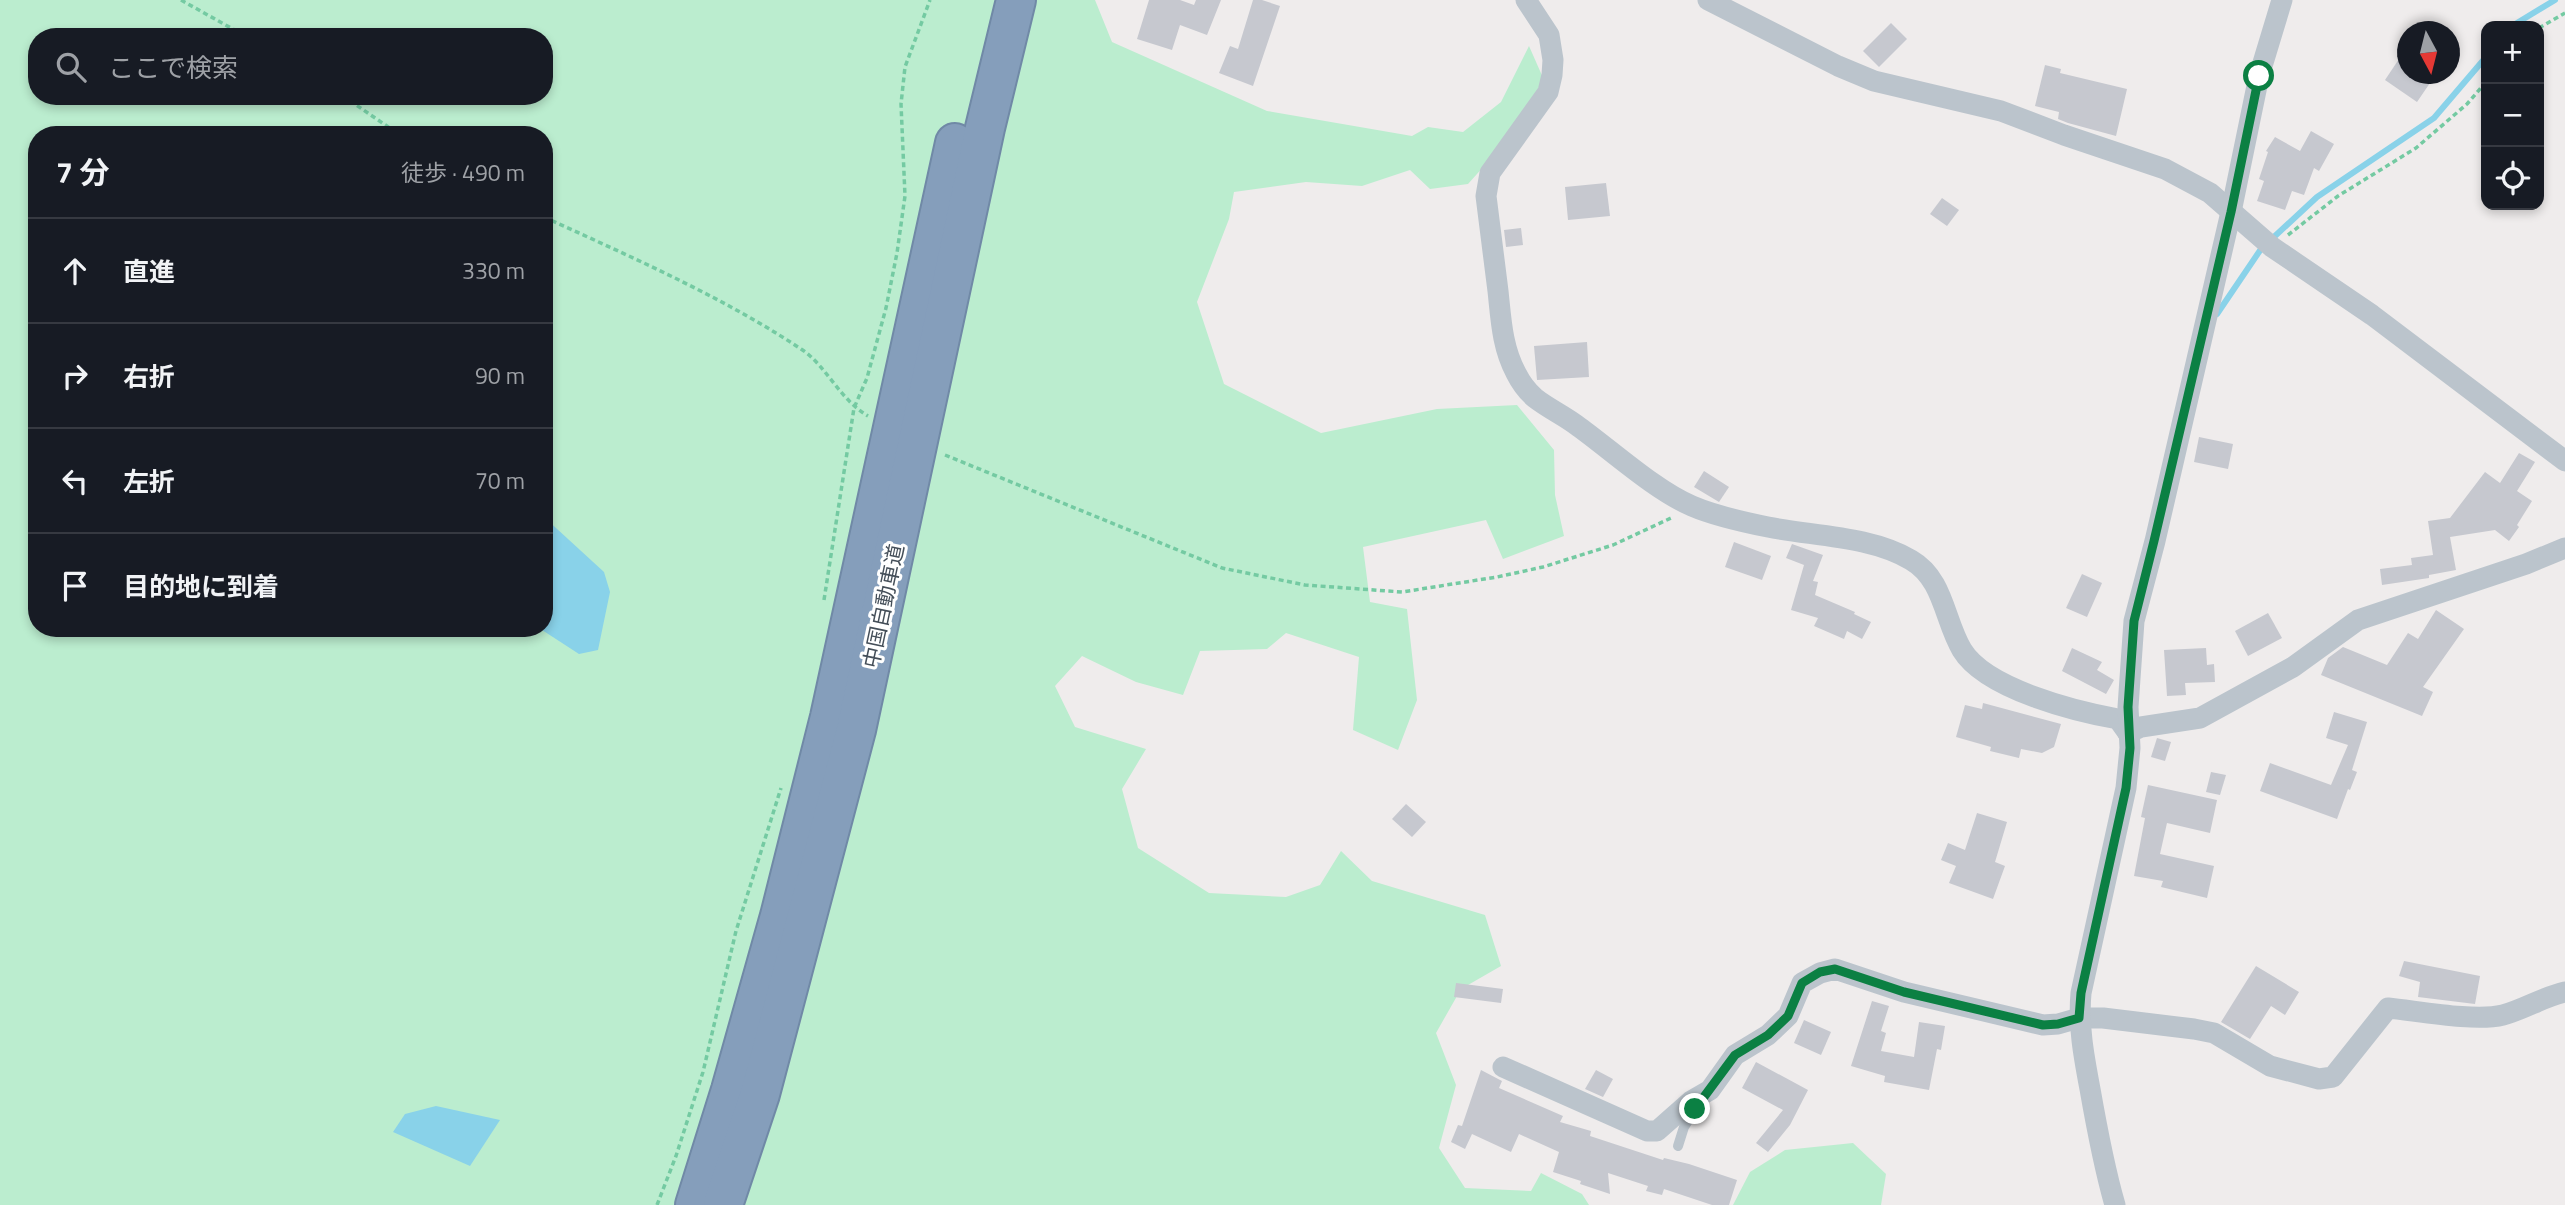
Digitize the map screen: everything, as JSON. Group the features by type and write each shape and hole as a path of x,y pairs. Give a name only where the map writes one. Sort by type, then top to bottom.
{"highway":[{"name":"中国自動車道","path":"695,1205 732,1090 830,717 903,373 988,0"},
{"name":"中国自動車道","path":"723,1205 760,1094 856,730 985,128 1016,0"}],"street":[{"path":"1525,0 1549,35 1553,60 1548,92 1490,173 1486,197 1505,345 1516,374 1534,397 1575,423 1667,492 1691,506 1767,527 1874,545 1904,556 1926,572 1937,588 1961,649 1989,676 2039,698 2088,714 2118,719 2128,733"},
{"path":"1709,0 1838,66 1874,81 2001,111 2165,169 2210,193 2272,247 2372,315 2565,461"},
{"path":"2115,1205 2102,1160 2079,1018 2081,993 2126,788 2134,621 2231,212 2259,76 2282,0"},
{"path":"2128,733 2141,727 2200,718 2293,667 2358,620 2526,564 2565,548"},
{"path":"1503,1067 1647,1131 1657,1131 1691,1101 1710,1090 1735,1055 1768,1035 1788,1016 1802,983 1820,972 1835,969 1904,992 2043,1025 2079,1018 2103,1018 2214,1033 2270,1066 2319,1079 2333,1077 2388,1008 2473,1016 2502,1015 2547,996 2565,992"}],"lane":[{"path":"1678,1146 1684,1127 1710,1090"}],"path":[{"path":"181,0 231,28"},
{"path":"824,602 854,408 867,378 886,308 897,253 905,196 901,104 905,66 930,0"},
{"path":"2544,25 2565,13"},
{"path":"2272,247 2338,196 2416,148 2467,104 2484,84"},
{"path":"356,105 387,126"},
{"path":"553,222 729,306 804,351 854,408 876,421"},
{"path":"942,453 1222,568 1305,585 1402,592 1543,567 1613,545 1668,520 1691,506"},
{"path":"657,1205 703,1072 736,931 783,781"}],"green space":[{"path":"0,0 1095,0 1112,42 1267,111 1412,136 1428,127 1463,132 1501,102 1529,46 1544,80 1494,155 1468,184 1430,189 1410,170 1362,186 1306,182 1234,192 1229,219 1197,302 1224,384 1321,433 1437,409 1517,405 1554,450 1555,495 1564,536 1503,559 1486,520 1363,547 1370,602 1407,609 1417,700 1398,750 1353,730 1359,657 1286,633 1267,649 1200,651 1183,695 1136,682 1082,656 1055,686 1075,727 1146,749 1122,789 1138,848 1209,893 1286,897 1320,885 1341,851 1372,881 1485,915 1501,966 1461,989 1436,1033 1456,1085 1439,1148 1465,1188 1531,1191 1541,1173 1582,1194 1589,1205 0,1205"},
{"path":"1853,1143 1886,1174 1881,1205 1733,1205 1750,1172 1785,1150"}],"water":[{"path":"553,525 604,572 610,592 598,650 579,654 553,637"},
{"path":"436,1106 500,1120 470,1166 393,1132 405,1114"}],"building":[{"path":"1149,0 1180,0 1194,5 1196,0 1221,0 1207,35 1180,25 1172,50 1137,39"},
{"path":"1253,0 1280,6 1253,86 1219,73 1230,46 1238,49"},
{"path":"1891,23 1907,39 1879,67 1863,51"},
{"path":"2397,62 2397,84 2429,84 2417,102 2385,80"},
{"path":"2045,65 2061,69 2060,73 2127,89 2116,136 2068,123 2058,119 2059,112 2035,106"},
{"path":"2311,131 2334,144 2319,171 2314,168 2304,195 2292,191 2285,210 2257,201 2264,181 2259,179 2268,152 2266,151 2275,137 2300,151"},
{"path":"1606,183 1610,216 1568,220 1565,187"},
{"path":"1942,198 1959,210 1947,226 1930,214"},
{"path":"1521,228 1523,245 1506,247 1504,230"},
{"path":"1587,342 1589,377 1537,380 1534,346"},
{"path":"2199,437 2233,444 2228,469 2194,462"},
{"path":"2519,453 2535,462 2517,491 2532,501 2509,541 2495,530 2450,537 2456,570 2429,575 2429,578 2382,585 2380,569 2412,565 2411,558 2433,555 2428,521 2450,518 2485,472 2500,483"},
{"path":"1704,471 1729,487 1719,502 1694,487"},
{"path":"1734,542 1771,556 1762,580 1725,567"},
{"path":"1792,544 1823,555 1813,581 1818,582 1815,595 1871,622 1862,639 1847,631 1844,639 1814,626 1818,618 1791,610 1804,565 1786,558"},
{"path":"2082,574 2102,583 2087,617 2066,608"},
{"path":"2436,610 2464,629 2423,687 2433,692 2422,716 2321,675 2328,658 2343,647 2387,665 2408,633 2418,639"},
{"path":"2268,613 2282,638 2248,656 2235,631"},
{"path":"2072,648 2102,662 2097,670 2114,680 2106,694 2062,671"},
{"path":"2206,648 2207,665 2214,664 2215,682 2185,683 2186,695 2167,696 2164,650"},
{"path":"1983,703 2061,724 2054,747 2042,753 2021,749 2019,758 1990,751 1991,747 1956,737 1965,705 1982,709"},
{"path":"2334,712 2367,722 2352,770 2357,772 2337,819 2260,791 2270,763 2331,785 2348,745 2326,738"},
{"path":"2157,738 2171,742 2165,761 2151,757"},
{"path":"2211,772 2226,775 2220,795 2206,792"},
{"path":"2148,785 2217,800 2210,833 2167,823 2160,854 2214,866 2207,898 2161,887 2163,881 2134,876"},
{"path":"1406,804 1426,822 1412,837 1392,819"},
{"path":"1977,813 2007,822 1995,862 2005,866 1993,899 1949,883 1956,866 1941,860 1948,843 1965,850"},
{"path":"2404,961 2480,976 2475,1004 2418,997 2420,982 2399,976"},
{"path":"2256,966 2299,992 2285,1015 2271,1006 2250,1039 2221,1022"},
{"path":"1456,983 1503,989 1501,1003 1454,997"},
{"path":"1872,1001 1889,1006 1881,1031 1886,1033 1881,1051 1914,1057 1919,1022 1945,1026 1941,1050 1937,1049 1929,1090 1884,1082 1885,1076 1851,1066"},
{"path":"1804,1020 1831,1032 1821,1055 1794,1043"},
{"path":"1756,1062 1808,1090 1790,1125 1768,1152 1756,1143 1783,1110 1742,1088"},
{"path":"1481,1070 1502,1081 1499,1088 1563,1116 1560,1122 1591,1131 1590,1136 1737,1180 1729,1205 1712,1205 1664,1189 1662,1195 1646,1191 1648,1186 1608,1173 1610,1194 1580,1184 1581,1181 1553,1172 1559,1152 1519,1134 1511,1152 1472,1134 1465,1149 1451,1142 1458,1125 1462,1126"},
{"path":"1596,1070 1613,1079 1603,1097 1585,1089"}],"waterway":[{"path":"2520,21 2555,0"},
{"path":"2217,314 2261,249 2317,197 2434,118 2481,63"}],"route":[{"path":"1695,1109 1735,1055 1768,1035 1788,1016 1802,983 1820,972 1835,969 1904,992 2043,1025 2079,1018 2081,993 2126,788 2134,621 2231,212 2244,138 2259,76"}]}
